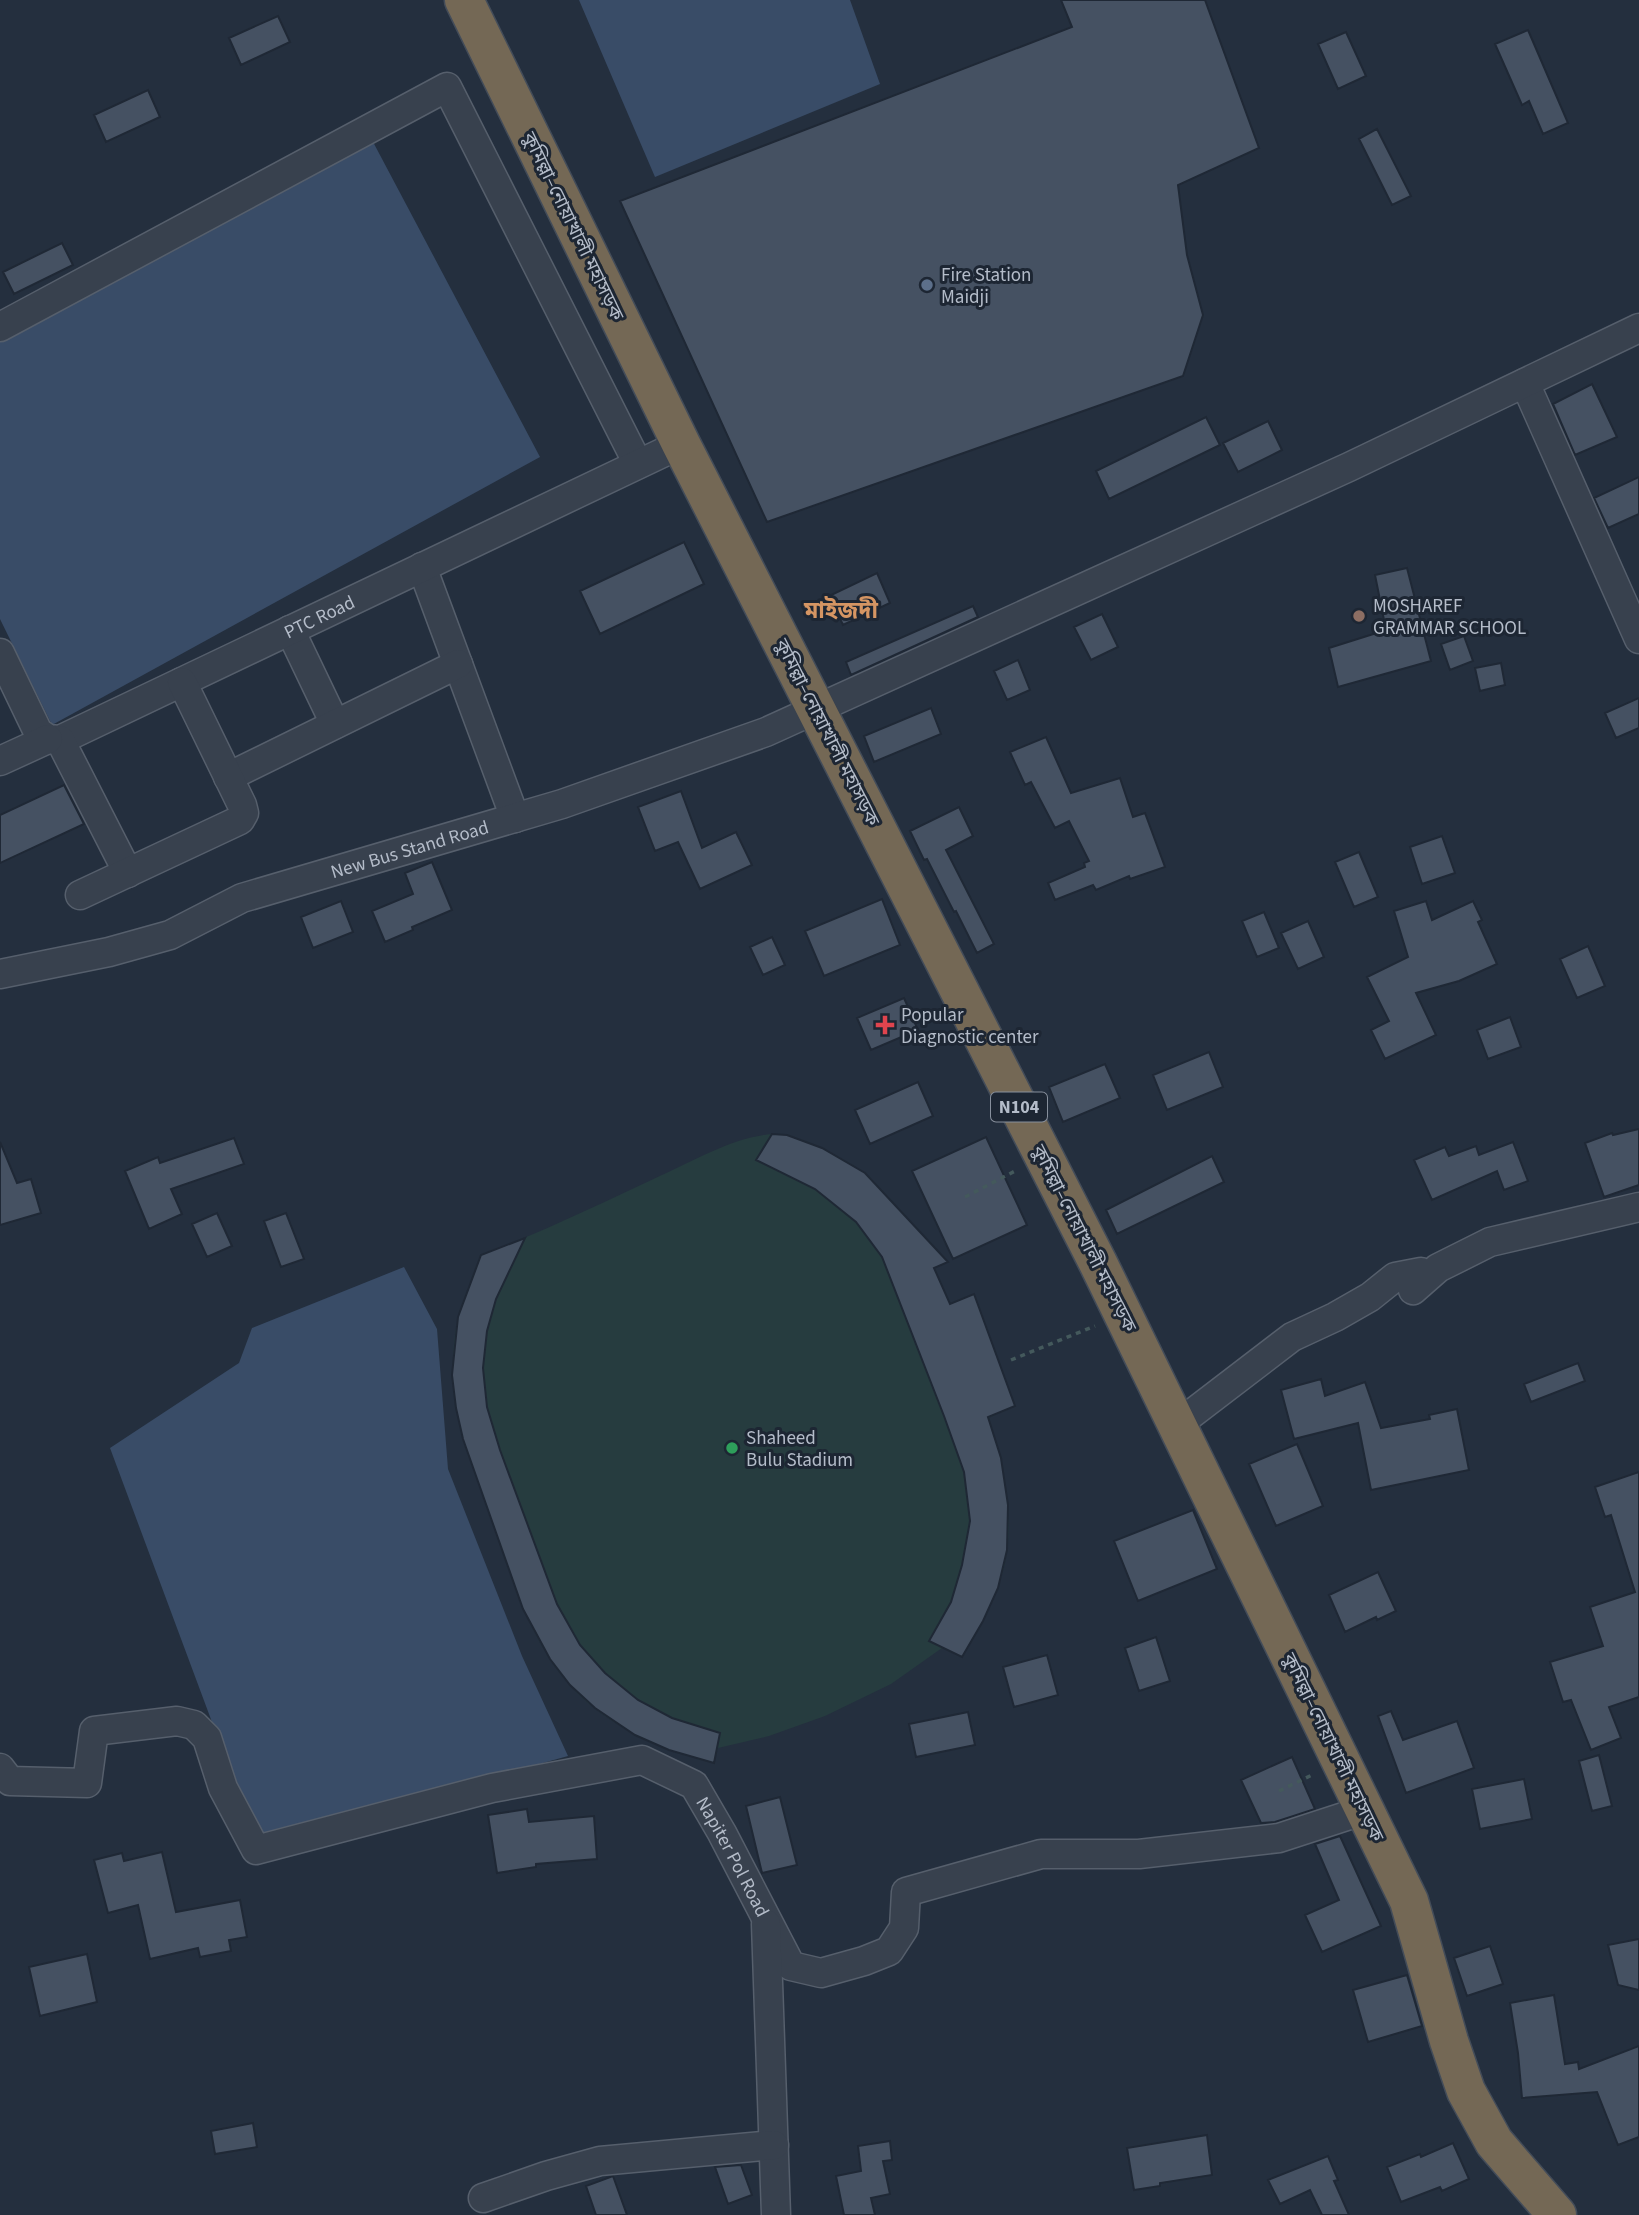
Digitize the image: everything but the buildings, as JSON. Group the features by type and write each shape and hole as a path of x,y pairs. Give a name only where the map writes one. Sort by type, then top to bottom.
{"highway":[{"name":"কুমিল্লা–নোয়াখালী মহাসড়ক","path":"464,0 681,444 1123,1314 1409,1901 1466,2091 1494,2142 1557,2215"}],"street":[{"path":"0,327 447,87 638,464"},
{"name":"New Bus Stand Road","path":"0,974 109,952 170,935 242,898 562,804 766,733 1349,467 1639,328"},
{"path":"1524,383 1639,639"},
{"name":"PTC Road","path":"0,761 54,740 182,682 681,444"},
{"path":"422,567 515,818"},
{"path":"290,631 335,724"},
{"path":"0,653 38,732 54,740 128,873"},
{"path":"228,777 458,664"},
{"path":"80,895 240,820 244,813 182,682"},
{"path":"1177,1425 1292,1336 1335,1317 1370,1297 1395,1277 1421,1272 1413,1290 1438,1268 1490,1242 1639,1207"},
{"name":"Napiter Pol Road","path":"0,1768 10,1781 87,1783 94,1731 177,1721 194,1725 207,1738 223,1788 256,1850 492,1788 642,1760 694,1786 722,1833 792,1966 821,1973 889,1951 904,1928 906,1892 1041,1854 1139,1854 1266,1840 1365,1810"},
{"path":"766,1918 776,2215"},
{"path":"483,2198 600,2161 774,2146"}],"path":[{"path":"965,1197 1044,1156"},
{"path":"1011,1360 1123,1314"},
{"path":"1279,1791 1341,1761"}],"green space":[{"name":"Shaheed Bulu Stadium","path":"772,1134 932,1263 950,1304 974,1294 1015,1406 988,1418 1004,1481 1009,1525 1008,1547 997,1589 962,1657 942,1648 891,1684 825,1716 769,1736 718,1748 714,1763 651,1740 607,1718 573,1688 540,1643 516,1591 466,1445 454,1395 454,1346 459,1315 481,1255 572,1217 716,1150 744,1139"}],"water":[{"path":"579,0 850,0 880,84 655,177"},
{"path":"372,140 540,457 52,725 0,619 0,341"},
{"path":"404,1267 437,1329 448,1469 522,1656 568,1756 257,1843 110,1448 239,1363 252,1328"}],"place":[{"name":"Fire Station Maidji","path":"927,285"},
{"name":"MOSHAREF GRAMMAR SCHOOL","path":"1359,616"},
{"name":"Popular Diagnostic center","path":"885,1025"},
{"name":"Shaheed Bulu Stadium","path":"732,1448"}],"district":[{"name":"মাইজদী","path":"841,610"}]}
